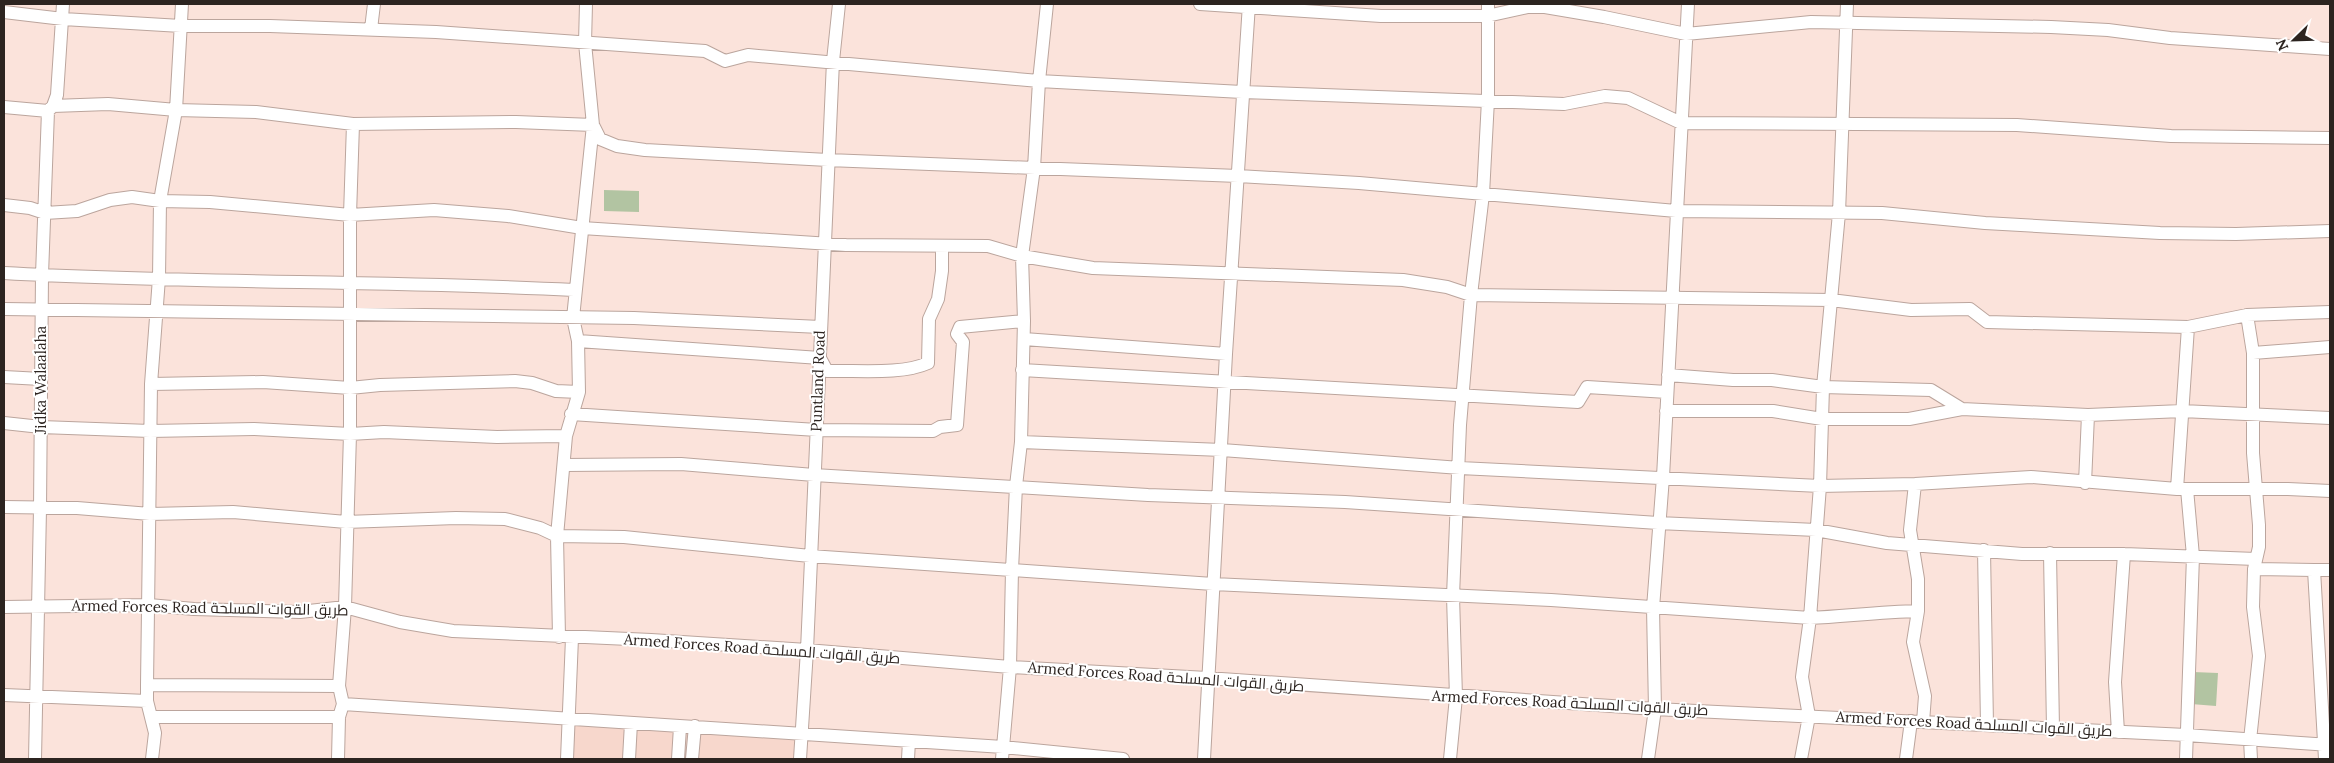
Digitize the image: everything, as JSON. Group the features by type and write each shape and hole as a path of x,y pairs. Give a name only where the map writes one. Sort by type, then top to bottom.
{"street":[{"name":"Jidka Walaalaha","path":"35,759 42,275 50,109 58,95 63,4"},
{"path":"152,759 155,742 152,717 147,701 151,384 155,309 159,278 160,201 176,110 182,4"},
{"path":"371,28 374,4"},
{"path":"559,637 557,536 565,465 566,436 578,392 578,342 572,318 593,125 585,42 586,4"},
{"name":"Puntland Road","path":"800,759 808,650 810,556 833,61 839,4"},
{"path":"1002,753 1010,667 1012,570 1020,442 1024,339 1022,256 1034,168 1047,4"},
{"path":"1200,4 1248,5 1381,16 1545,7 1686,34 1811,22 2051,26 2108,30 2170,38 2330,49"},
{"path":"1648,759 1654,709 1654,608 1658,523 1663,476 1688,4"},
{"path":"1801,759 1808,716 1802,677 1810,618 1820,486 1823,387 1839,213 1847,4"},
{"path":"1204,759 1226,354 1248,5"},
{"path":"1450,759 1456,697 1453,596 1456,510 1460,468 1461,394 1483,194 1488,100 1488,10"},
{"path":"4,12 63,19 181,26 371,28 585,42 705,51 725,61 748,55 833,61 1040,82 1242,92 1564,104 1605,96 1628,98 1682,123 2017,125 2171,136 2330,138"},
{"path":"4,107 50,109 108,104 176,110 256,112 353,124 516,122 593,125"},
{"path":"338,759 339,717 343,704 339,686 345,607 350,434 350,215 353,124"},
{"path":"593,125 600,139 617,146 645,150 828,160 1238,176 1483,194 1676,211 1882,214 1985,223 2160,233 2236,234 2330,231"},
{"path":"4,205 30,208 45,213 77,211 110,200 132,197 160,201 210,202 350,215 434,210 544,221 582,228 825,244 942,247 988,246 1022,256 1093,268 1403,280 1447,287 1471,295 1831,300 1911,310 1970,309 1986,322 2188,327 2247,315 2330,312"},
{"path":"578,342 820,358 827,371 895,369 928,363 930,319 938,299 942,271 942,247"},
{"path":"4,273 351,283 464,284 574,290"},
{"path":"4,309 155,309 634,318 820,328"},
{"path":"2247,315 2253,353 2253,453 2259,547 2255,564 2253,607 2259,656 2250,740 2251,759"},
{"path":"571,414 816,430 933,431 940,426 949,428 957,425 963,342 957,334 960,327 1024,321"},
{"path":"2186,759 2192,556 2182,489 2182,411 2188,327"},
{"path":"1024,339 1226,354"},
{"path":"2253,353 2330,347"},
{"path":"1022,370 1578,402 1587,387 1667,392"},
{"path":"1668,375 1733,380 1772,380 1823,387 1931,390 1962,409"},
{"path":"4,376 41,379"},
{"path":"151,384 263,382 350,388 380,385 515,381 532,382 556,391 578,392"},
{"path":"1666,411 1773,411 1822,419 1909,419 1962,409 2088,415 2182,411 2253,416 2330,418"},
{"path":"2085,483 2088,415"},
{"path":"4,423 41,427 150,431 254,429 350,434 384,432 497,437 566,436"},
{"path":"1020,442 1222,450 1460,468 1663,476 1820,486 1915,484 2031,477 2085,483 2182,489 2256,490 2288,488 2330,491"},
{"path":"565,465 681,464 814,475 1218,499 1345,502 1658,523 1816,530 1855,538 2022,554 2192,556 2314,570 2330,570"},
{"path":"1906,759 1925,696 1913,642 1918,611 1918,580 1910,530 1915,484"},
{"path":"4,507 40,509 78,508 150,514 233,512 346,522 456,518 505,519 530,525 557,536 624,537 810,556 1213,584 1551,600 1810,618 1850,616 1888,611 1918,611"},
{"path":"1984,550 1987,726"},
{"path":"2050,553 2053,729"},
{"path":"2118,732 2115,682 2124,554"},
{"path":"2314,570 2328,745 2325,759"},
{"name":"Armed Forces Road طريق القوات المسلحة","path":"4,607 149,605 194,609 300,612 345,607 400,622 453,631 572,638 652,640 808,650 1010,667 1208,678 1456,697 1654,709 2186,735 2328,745"},
{"path":"567,759 572,638"},
{"path":"147,685 339,686"},
{"path":"4,695 147,701"},
{"path":"343,704 680,727 695,726 908,742 1002,753 1123,759"},
{"path":"152,717 339,717"},
{"path":"630,759 631,723"},
{"path":"692,759 695,726"},
{"path":"678,759 680,727"},
{"path":"908,742 908,759"}],"shaded area":[{"path":"573,724 797,739 796,759 571,759"}],"green space":[{"path":"604,190 639,191 639,212 604,211"},
{"path":"2193,672 2218,673 2216,706 2191,704"}]}
